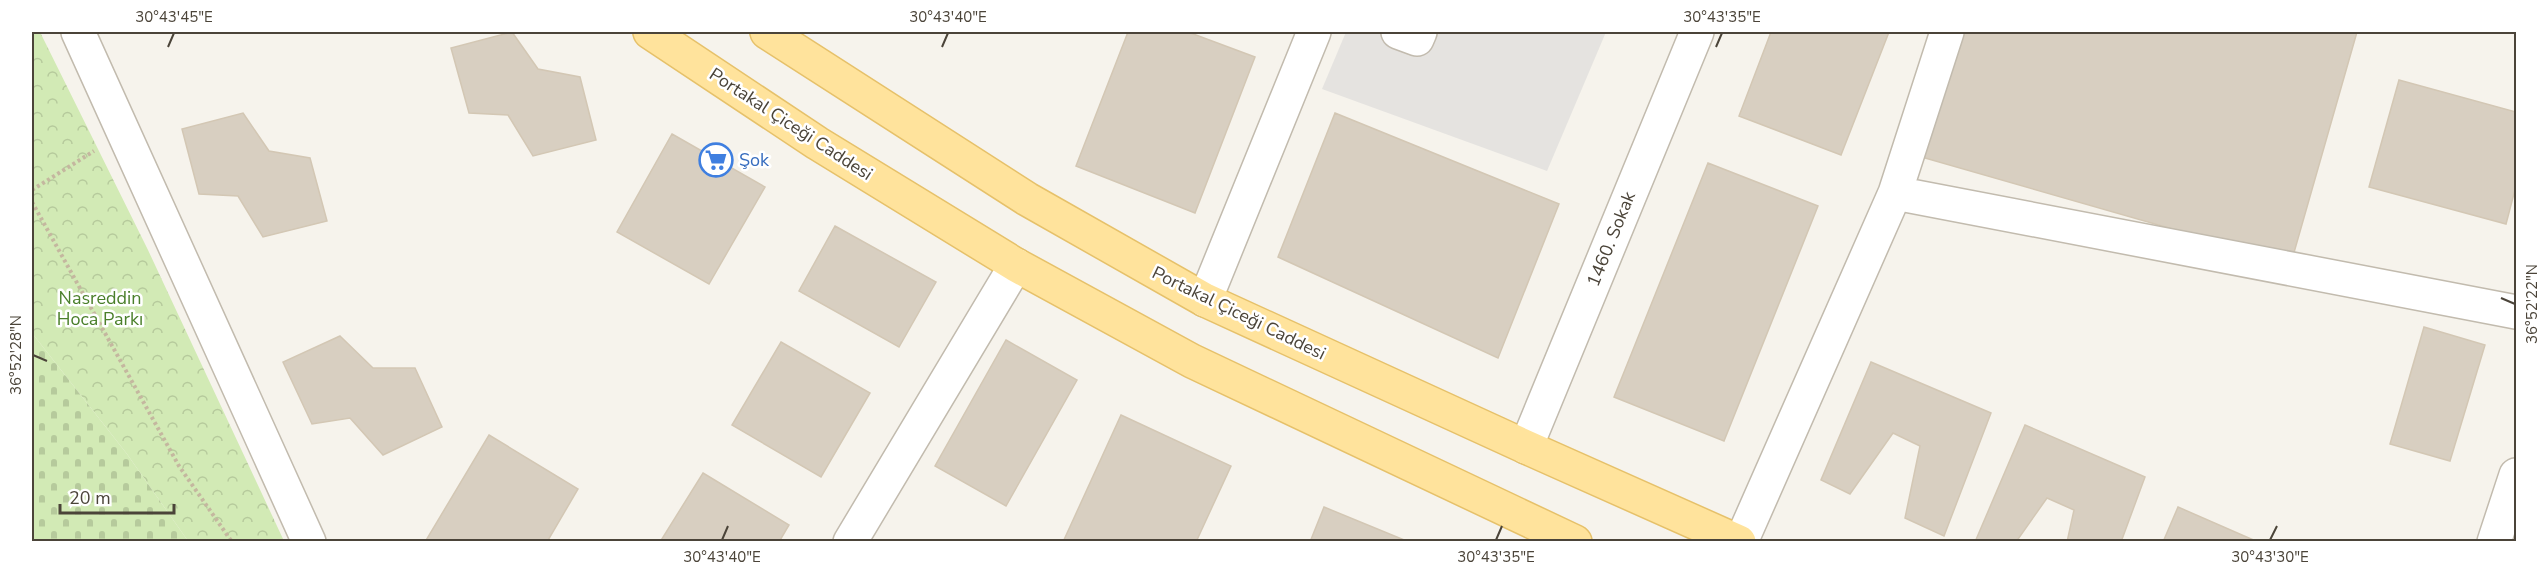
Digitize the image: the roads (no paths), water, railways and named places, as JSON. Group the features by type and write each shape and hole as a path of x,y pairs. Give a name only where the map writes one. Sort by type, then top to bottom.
{"main road":[{"name":"Portakal Çiceği Caddesi","path":"650,32 817,143 1016,265 1191,361 1538,534 1575,542"},
{"name":"Portakal Çiceği Caddesi","path":"767,32 1027,199 1205,300 1740,542"}],"street":[{"path":"78,32 309,542"},
{"path":"1205,300 1314,32"},
{"path":"1398,32 1417,39 1420,32"},
{"name":"1460. Sokak","path":"1526,447 1696,32"},
{"path":"1740,542 1895,193 1947,32"},
{"path":"1895,193 2517,312"},
{"path":"850,542 1016,265"},
{"path":"2494,542 2517,475"}],"place":[{"name":"Şok","path":"716,160"}],"park label":[{"name":"Nasreddin Hoca Parkı","path":"100,308"}]}
